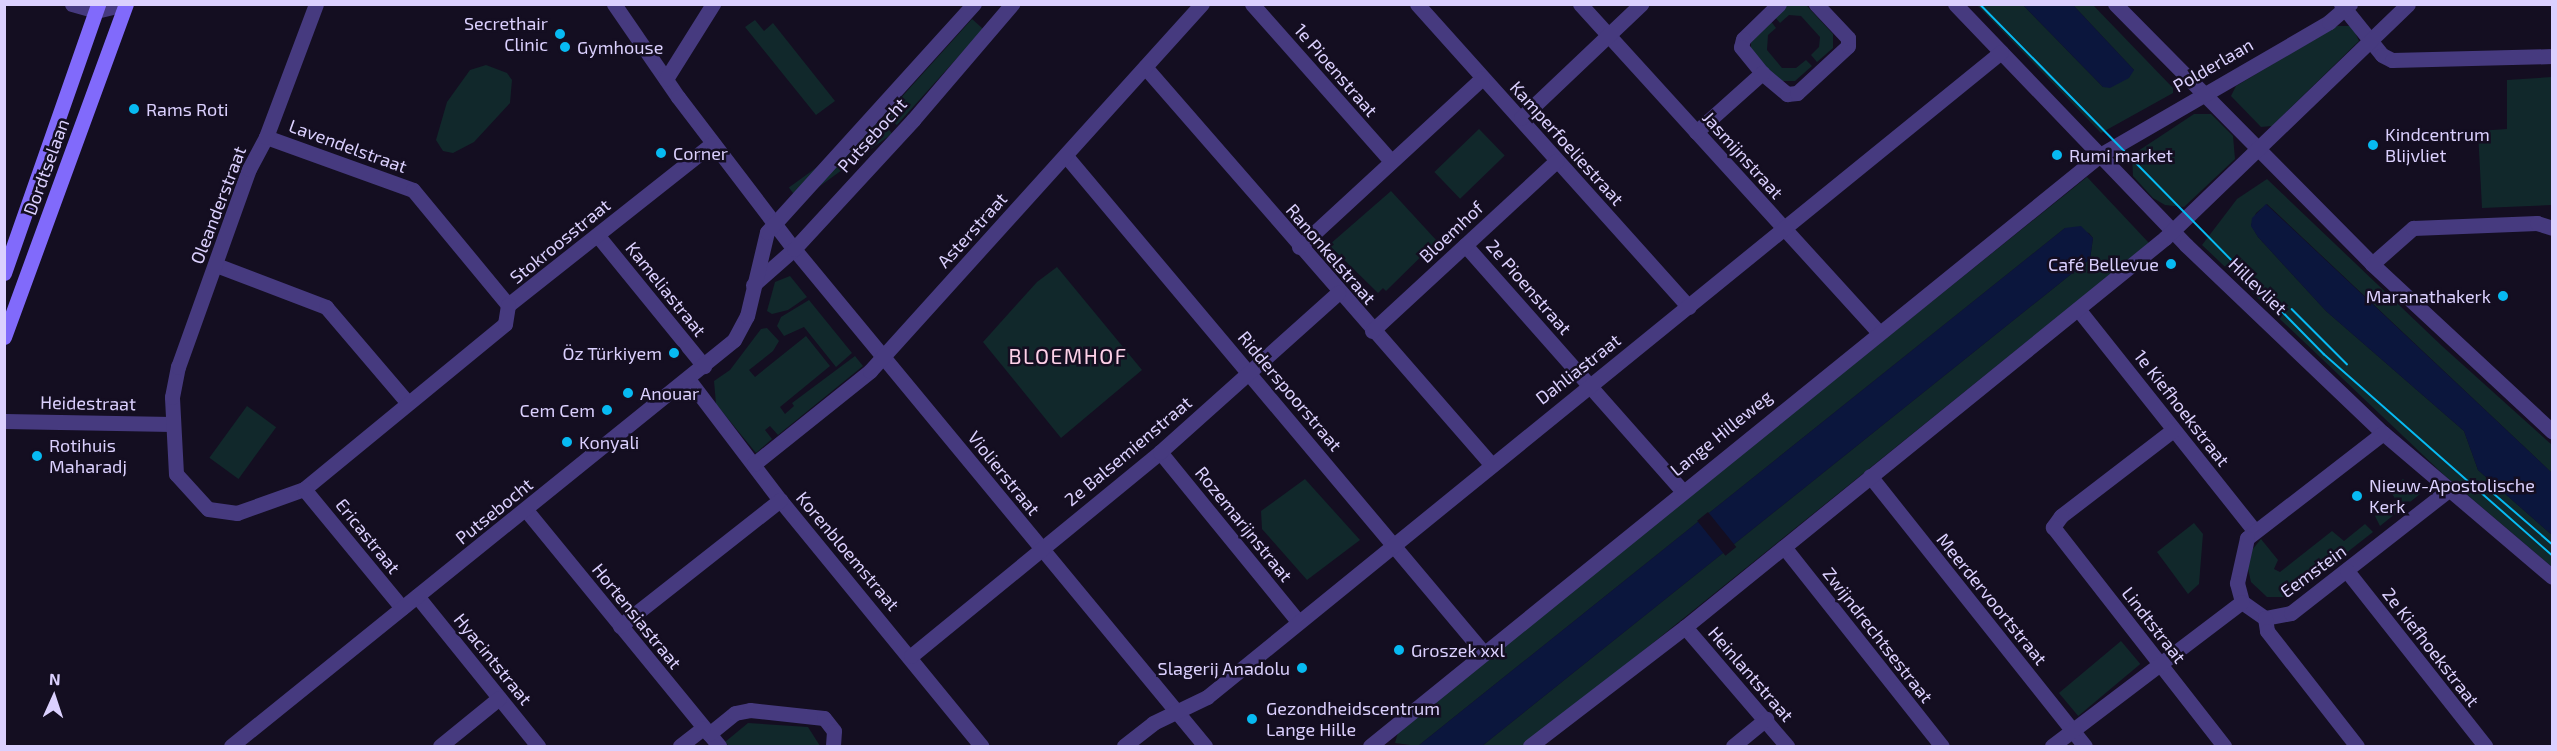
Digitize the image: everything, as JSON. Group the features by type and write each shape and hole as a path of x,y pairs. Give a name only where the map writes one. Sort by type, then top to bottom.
{"main road":[{"name":"Dordtselaan","path":"4,273 111,7"},
{"name":"Dordtselaan","path":"4,337 111,7"}],"street":[{"path":"72,4 111,7"},
{"name":"Oleanderstraat","path":"304,489 237,513 208,509 176,474 172,424 178,367 249,169 266,137 316,4"},
{"name":"Violierstraat","path":"614,4 713,143 794,249 882,359 1205,747"},
{"path":"666,79 713,4"},
{"name":"Putsebocht","path":"231,747 704,366 741,329 764,239 775,223 974,4"},
{"name":"Asterstraat","path":"754,464 882,359 1202,4"},
{"name":"1e Pioenstraat","path":"1252,4 1391,161"},
{"name":"Kamperfoeliestraat","path":"1417,4 1689,307"},
{"name":"Jasmijnstraat","path":"1580,4 1878,331"},
{"path":"1521,118 1641,4"},
{"path":"1779,4 1741,43 1741,50 1783,93 1797,93 1846,51 1848,38 1816,4"},
{"name":"Hillevliet","path":"1955,4 2173,231 2383,433 2447,491 2553,577"},
{"path":"2115,4 2372,264 2553,431"},
{"path":"1530,747 1685,627 2173,231 2408,4"},
{"name":"Putsebocht","path":"753,285 794,249 1006,6"},
{"name":"Polderlaan","path":"2100,154 2345,6 2382,55 2392,60 2553,56"},
{"name":"Dahliastraat","path":"1125,747 1153,723 1202,701 1393,543 1588,385 1689,307 2001,52"},
{"name":"Ranonkelstraat","path":"1145,67 1338,292 1491,464"},
{"path":"1695,132 1762,73"},
{"path":"1299,247 1482,78"},
{"name":"Lavendelstraat","path":"266,137 413,190 508,305"},
{"name":"Stokroosstraat","path":"304,489 505,324 508,305 713,143"},
{"name":"Lange Hilleweg","path":"1375,745 1483,652 2100,154"},
{"name":"Ridderspoorstraat","path":"1066,156 1483,652"},
{"name":"Bloemhof","path":"1372,331 1556,161"},
{"path":"2372,264 2413,228 2537,223 2553,228"},
{"name":"Kameliastraat","path":"598,236 704,366"},
{"name":"2e Pioenstraat","path":"1465,244 1682,490"},
{"path":"216,265 326,307 408,403"},
{"name":"2e Balsemienstraat","path":"911,656 1042,552 1160,452 1338,292"},
{"name":"1e Kiefhoekstraat","path":"2078,309 2254,531"},
{"name":"Korenbloemstraat","path":"688,379 780,500 911,656 981,747"},
{"name":"Heidestraat","path":"4,421 172,424"},
{"name":"Lindtstraat","path":"2173,430 2061,516 2053,527 2224,747"},
{"path":"2357,747 2268,631 2265,618 2242,602 2238,573 2244,545 2254,531 2383,433"},
{"name":"Rozemarijnstraat","path":"1160,452 1298,621"},
{"name":"Meerdervoortstraat","path":"1870,476 2085,747"},
{"name":"Ericastraat","path":"304,489 402,608"},
{"name":"Eemstein","path":"2265,618 2291,613 2447,491"},
{"path":"620,626 780,500"},
{"name":"Hortensiastraat","path":"526,510 710,736"},
{"name":"Zwijndrechtsestraat","path":"1784,547 1942,747"},
{"name":"2e Kiefhoekstraat","path":"2347,571 2485,747"},
{"name":"Hyacintstraat","path":"417,596 538,747"},
{"path":"2052,747 2159,663 2242,602"},
{"name":"Heinlantstraat","path":"1685,627 1766,719 1787,747"},
{"path":"440,747 499,698"},
{"path":"680,747 710,736 735,713 750,710 824,718 834,731 833,747"},
{"path":"1733,747 1766,719"}],"green space":[{"path":"1787,5 1806,5 1833,34 1833,48 1817,62 1811,55 1819,47 1820,37 1801,16 1789,15 1780,23 1774,16"},
{"path":"1977,5 2023,5 2103,87 2134,70 2073,5 2093,5 2173,88 2173,93 2101,133"},
{"path":"972,19 983,29 897,125 886,115"},
{"path":"755,20 764,31 773,23 835,101 816,115 745,27"},
{"path":"1770,20 1776,28 1768,35 1767,50 1782,68 1796,68 1806,60 1812,66 1795,81 1779,81 1751,51 1751,37"},
{"path":"2337,26 2352,26 2359,41 2272,126 2261,127 2231,96 2236,86"},
{"path":"486,65 507,73 512,80 510,103 474,142 453,153 443,151 436,140 447,102 470,70"},
{"path":"2552,77 2552,205 2482,208 2478,131 2507,129 2507,80"},
{"path":"2194,114 2211,114 2233,136 2235,159 2184,207 2165,205 2153,198 2133,176 2132,155"},
{"path":"882,120 892,134 799,201 789,188"},
{"path":"1479,129 1505,156 1460,199 1434,172"},
{"path":"2087,177 2149,243 1525,746 1482,746 2090,259 2093,238 2089,233 2065,228 1418,746 1395,743 1399,729"},
{"path":"2267,179 2442,346 2552,445 2552,473 2267,204 2256,213 2251,225 2258,237 2326,311 2464,431 2478,470 2552,535 2552,567 2444,475 2202,245 2237,199"},
{"path":"1391,191 1437,241 1386,291 1383,288 1378,293 1329,245"},
{"path":"1057,267 1142,370 1061,438 983,342 1037,282"},
{"path":"790,276 807,297 788,310 772,314 767,311 775,282"},
{"path":"809,300 852,353 836,367 804,327 784,336 777,326 781,317"},
{"path":"767,328 779,341 773,351 749,370 755,377 806,336 830,366 780,407 785,414 794,406 792,403 855,356 863,366 778,435 770,426 765,430 772,439 756,453 716,404 714,381 730,370 761,329"},
{"path":"247,406 276,427 239,479 209,458"},
{"path":"1305,479 1360,540 1307,580 1262,529 1261,511"},
{"path":"2403,479 2420,494 2380,526 2375,516 2396,500 2389,489"},
{"path":"2194,523 2203,534 2199,584 2188,594 2157,552"},
{"path":"2365,524 2373,532 2290,597 2267,597 2251,582 2247,564 2252,550 2261,539 2278,560 2274,569 2280,572 2332,531 2344,541"},
{"path":"2121,641 2140,664 2078,716 2059,693"},
{"path":"748,723 808,727 820,746 729,746 725,742"}],"water":[{"path":"2023,5 2073,5 2134,70 2129,78 2110,88 2103,87"},
{"path":"2266,204 2552,473 2552,535 2478,470 2464,431 2326,311 2258,237 2251,226 2252,218"},
{"path":"2081,226 2093,238 2090,259 1482,746 1418,746 2065,228"}],"pier":[{"path":"1708,512 1736,547 1725,556 1697,521"}],"tram line":[{"path":"1980,4 2324,354 2552,555"},
{"path":"2292,309 2347,364"},
{"path":"2484,485 2552,544"}],"place":[{"name":"Secrethair Clinic","path":"560,34"},
{"name":"Gymhouse","path":"565,47"},
{"name":"Rams Roti","path":"134,109"},
{"name":"Kindcentrum Blijvliet","path":"2373,145"},
{"name":"Corner","path":"661,153"},
{"name":"Rumi market","path":"2057,155"},
{"name":"Café Bellevue","path":"2171,264"},
{"name":"Maranathakerk","path":"2503,296"},
{"name":"Öz Türkiyem","path":"674,353"},
{"name":"Anouar","path":"628,393"},
{"name":"Cem Cem","path":"607,410"},
{"name":"Konyali","path":"567,442"},
{"name":"Rotihuis Maharadj","path":"37,456"},
{"name":"Nieuw-Apostolische Kerk","path":"2357,496"},
{"name":"Groszek xxl","path":"1399,650"},
{"name":"Slagerij Anadolu","path":"1302,668"},
{"name":"Gezondheidscentrum Lange Hille","path":"1252,719"}],"district":[{"name":"BLOEMHOF","path":"1068,356"}]}
